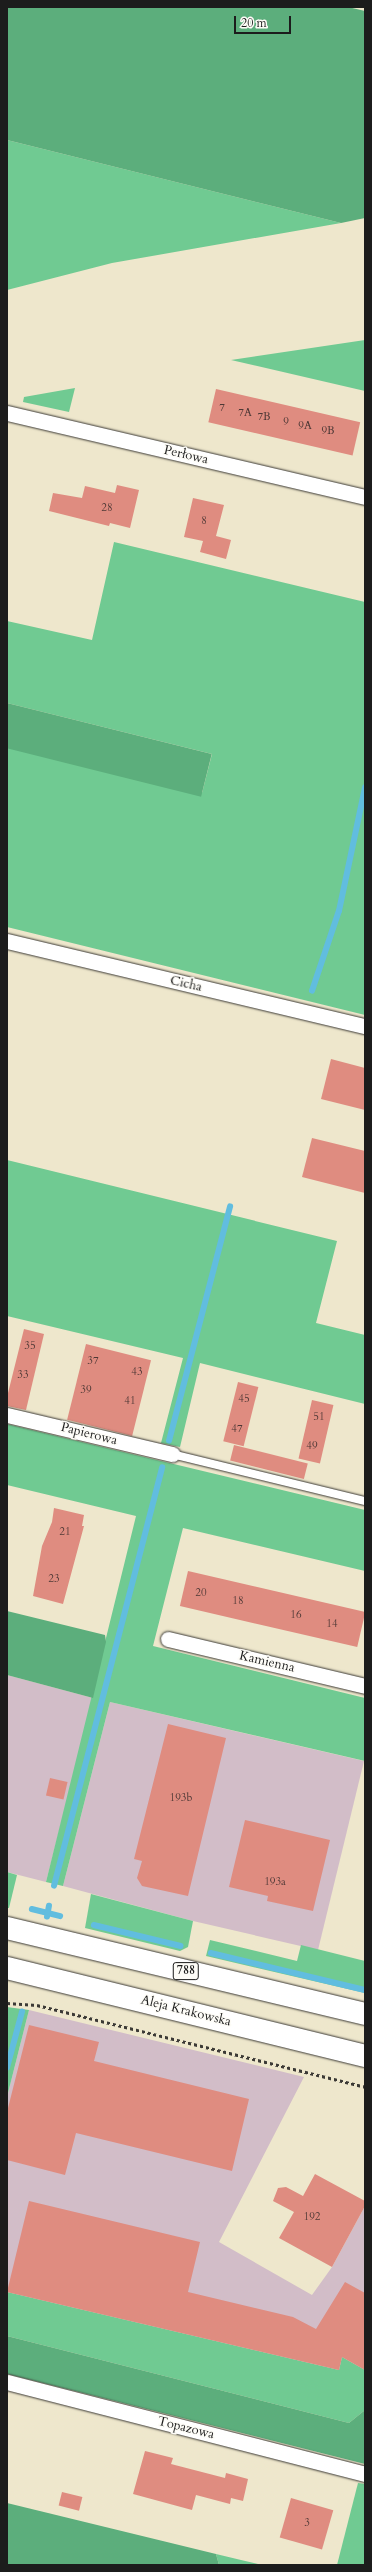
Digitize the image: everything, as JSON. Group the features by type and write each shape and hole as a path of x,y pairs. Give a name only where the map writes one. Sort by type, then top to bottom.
{"main road":[{"name":"788","path":"7,1928 365,2014"},
{"name":"Aleja Krakowska","path":"7,1968 365,2056"}],"street":[{"name":"Perłowa","path":"7,413 365,497"},
{"name":"Cicha","path":"7,941 365,1026"},
{"name":"Papierowa","path":"7,1415 172,1454"},
{"name":"Kamienna","path":"168,1639 365,1686"},
{"name":"Topazowa","path":"7,2382 365,2474"}],"lane":[{"path":"172,1454 365,1501"}],"path":[{"path":"7,2003 37,2005 365,2087"}],"shaded area":[{"path":"7,1675 93,1698 46,1882 7,1872"},
{"path":"110,1702 364,1761 318,1950 193,1921 63,1886"},
{"path":"29,2010 304,2077 219,2242 312,2295 332,2267 365,2206 365,2370 342,2357 339,2370 7,2292 7,2097"}],"green space":[{"path":"7,7 348,7 365,11 365,218 341,223 7,140"},
{"path":"7,140 341,223 112,263 7,290"},
{"path":"365,340 365,391 231,360"},
{"path":"75,388 69,412 23,402 24,397"},
{"path":"114,542 365,602 365,1015 7,927 7,747 202,793 212,754 7,703 7,621 92,640"},
{"path":"7,703 212,754 201,797 7,748"},
{"path":"7,1160 337,1241 316,1323 365,1335 365,1404 200,1363 180,1447 161,1443 183,1358 7,1316"},
{"path":"7,1424 365,1510 365,1571 183,1528 153,1646 365,1698 365,1761 110,1702 63,1886 46,1882 136,1516 7,1485"},
{"path":"7,1611 105,1635 106,1642 93,1698 7,1675"},
{"path":"7,1872 17,1875 9,1908 7,1908"},
{"path":"91,1894 193,1921 188,1947 180,1951 85,1928"},
{"path":"210,1940 297,1961 301,1945 365,1961 365,1993 206,1956"},
{"path":"7,2007 29,2010 7,2097"},
{"path":"7,2292 339,2370 342,2357 365,2370 365,2410 349,2423 7,2336"},
{"path":"7,2336 349,2423 365,2410 365,2464 7,2374"},
{"path":"358,2483 365,2484 365,2565 337,2565"},
{"path":"7,2503 216,2554 219,2565 7,2565"},
{"path":"216,2554 241,2560 262,2565 219,2565"}],"building":[{"path":"216,389 360,422 353,455 208,422"},
{"path":"117,485 139,490 130,528 110,523 109,526 49,511 53,493 82,498 85,486 115,493"},
{"path":"193,498 224,505 216,536 231,540 226,559 200,552 203,541 184,537"},
{"path":"331,1059 365,1068 365,1110 321,1099"},
{"path":"312,1138 365,1151 365,1193 302,1177"},
{"path":"24,1329 44,1334 26,1410 7,1406 7,1397"},
{"path":"86,1344 151,1360 132,1436 67,1420"},
{"path":"238,1382 258,1387 244,1446 223,1441"},
{"path":"312,1400 333,1405 320,1463 299,1458"},
{"path":"234,1445 308,1463 304,1479 230,1461"},
{"path":"54,1508 84,1515 82,1526 84,1526 63,1604 33,1596 42,1546 52,1522"},
{"path":"188,1571 365,1612 357,1647 180,1606"},
{"path":"168,1724 226,1738 188,1896 142,1886 137,1878 142,1861 134,1859"},
{"path":"50,1778 68,1782 63,1800 46,1796"},
{"path":"245,1820 330,1840 313,1911 267,1901 268,1896 229,1887"},
{"path":"29,2025 99,2042 94,2061 249,2099 232,2171 76,2133 65,2175 7,2160 7,2112"},
{"path":"315,2174 365,2201 365,2206 332,2267 279,2238 294,2212 273,2201 278,2188 286,2187 303,2196"},
{"path":"29,2201 200,2242 188,2292 293,2317 316,2329 345,2282 365,2293 365,2370 342,2357 339,2370 7,2292"},
{"path":"145,2451 173,2458 171,2464 225,2478 226,2473 248,2479 243,2501 231,2498 230,2504 196,2495 192,2510 133,2494"},
{"path":"62,2492 82,2497 79,2511 59,2506"},
{"path":"291,2498 333,2510 322,2550 280,2537"}],"waterway":[{"path":"312,991 339,911 365,788"},
{"path":"169,1441 230,1207"},
{"path":"54,1886 162,1468"},
{"path":"47,1917 49,1906"},
{"path":"32,1909 60,1916"},
{"path":"94,1925 181,1946"},
{"path":"211,1953 365,1990"},
{"path":"7,2068 22,2012"}]}
